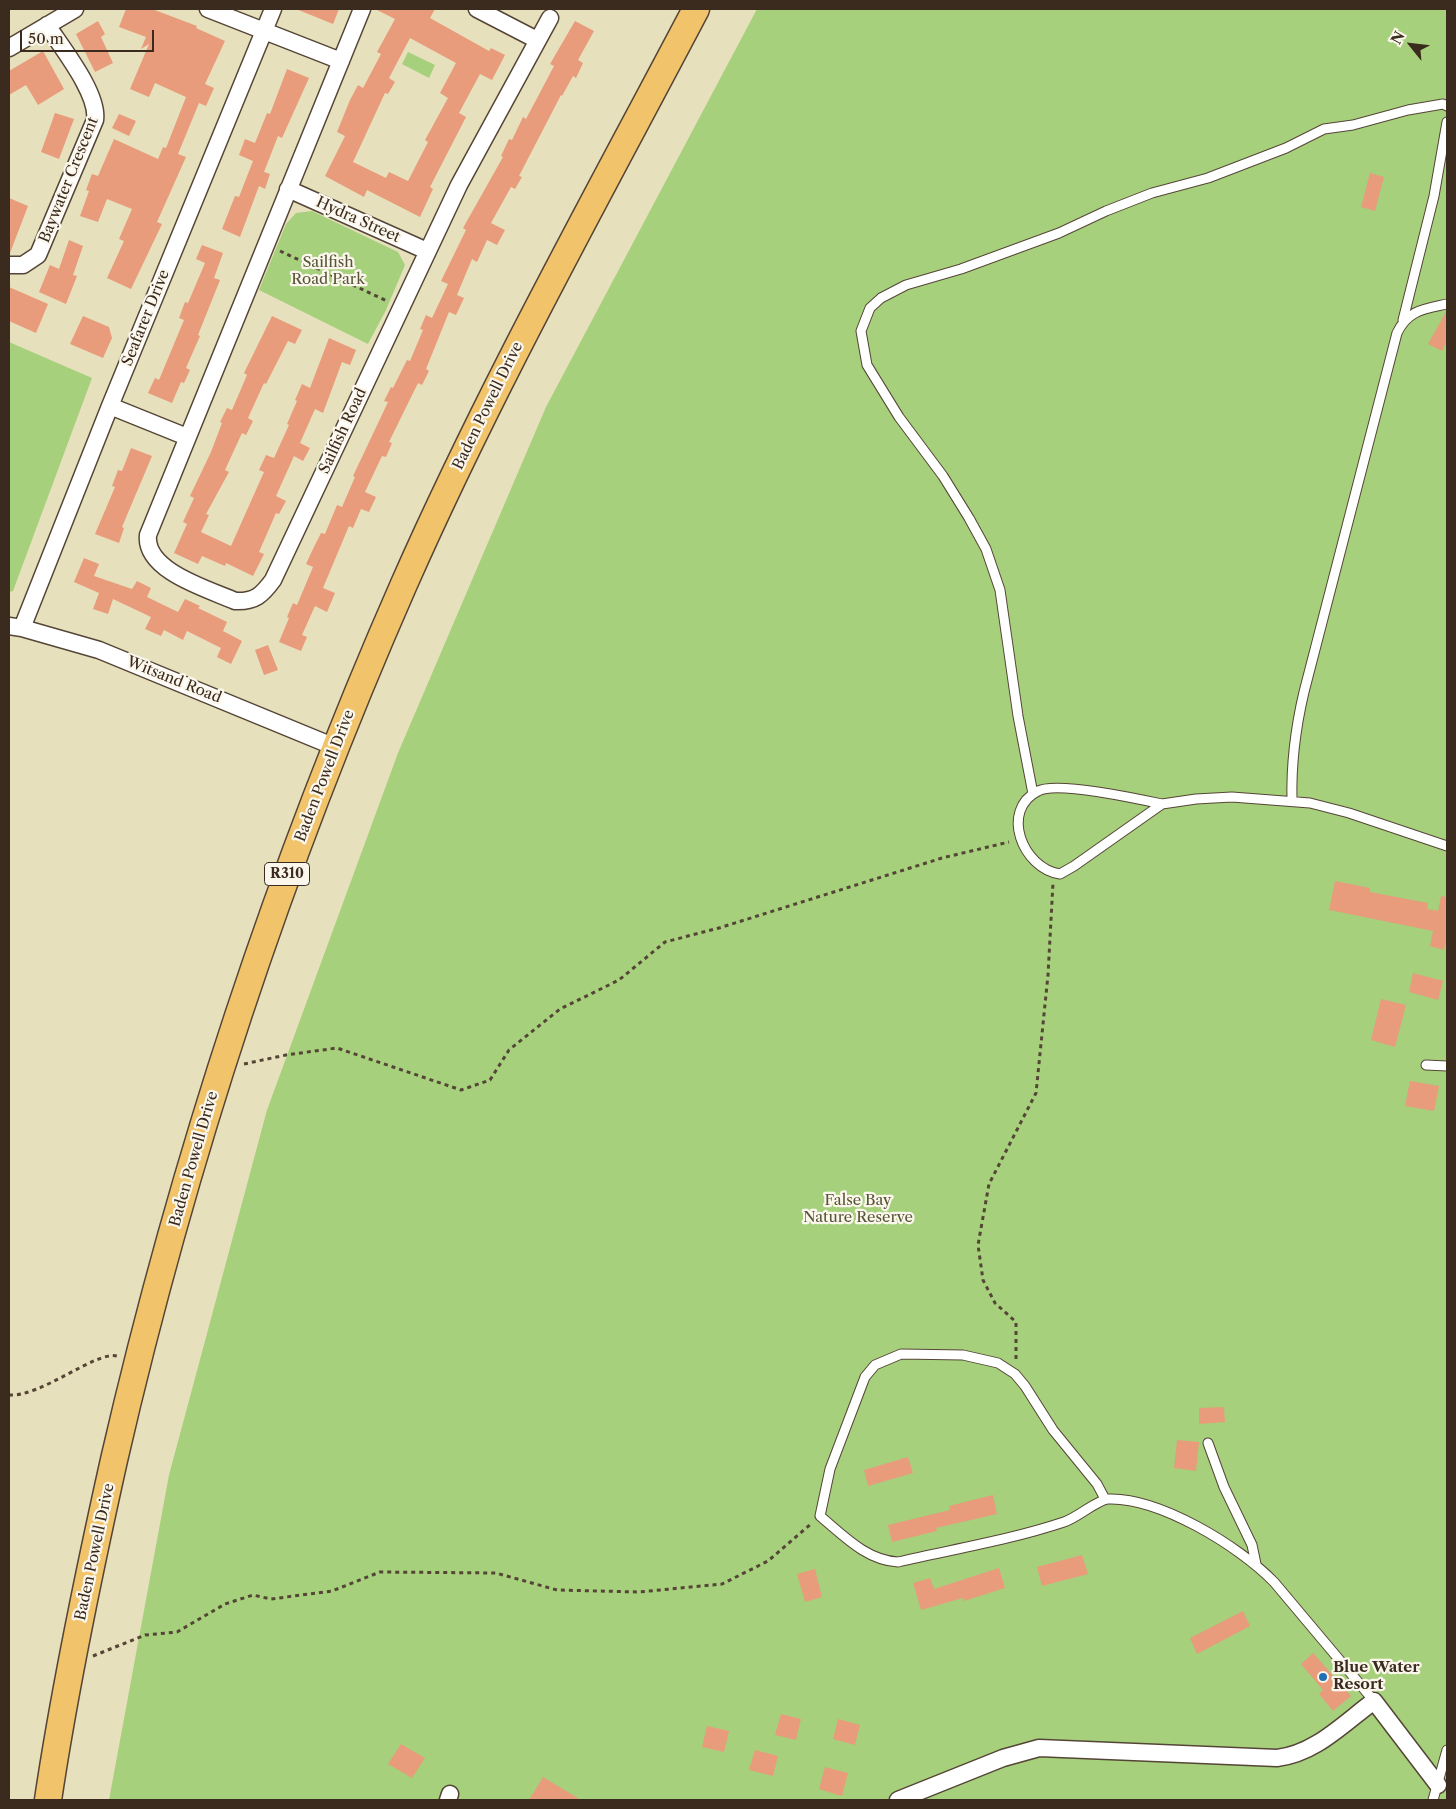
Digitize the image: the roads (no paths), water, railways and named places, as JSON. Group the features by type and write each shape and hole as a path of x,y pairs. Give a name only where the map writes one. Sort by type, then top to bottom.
{"main road":[{"name":"Baden Powell Drive","path":"48,1800 97,1538 138,1361 171,1236 263,939 335,747 406,580 489,403 553,277 696,9"}],"street":[{"path":"9,48 75,9"},
{"path":"208,9 341,61"},
{"name":"Seafarer Drive","path":"16,627 110,406 273,9"},
{"name":"Sailfish Road","path":"362,9 149,528 148,551 154,559 166,569 235,601 257,599 273,580 459,185 550,18"},
{"path":"477,9 537,40"},
{"name":"Baywater Crescent","path":"9,266 23,265 38,255 95,120 96,111 91,95 48,25"},
{"name":"Hydra Street","path":"288,189 427,251"},
{"path":"110,406 186,437"},
{"name":"Witsand Road","path":"16,627 117,657 335,747"},
{"path":"898,1800 1003,1758 1038,1748 1277,1758 1290,1756 1309,1749 1374,1701 1436,1792"}],"lane":[{"path":"1033,794 1018,716 1000,590 986,549 969,518 943,476 899,417 867,364 861,331 870,308 881,298 906,285 961,269 1152,193 1208,178 1286,148 1324,128 1353,126 1408,110 1443,104 1447,106"},
{"path":"1292,802 1291,762 1304,692 1381,389 1397,332 1403,320 1434,196 1447,122"},
{"path":"1403,320 1418,311 1447,304"},
{"path":"1162,804 1060,874 1053,873 1032,859 1020,840 1021,814 1024,804 1033,794 1044,789 1079,790 1162,804 1232,796 1310,803 1349,813 1447,846"},
{"path":"1426,1066 1447,1066"},
{"path":"1105,1499 1098,1484 1053,1430 1015,1374 998,1363 963,1355 902,1354 875,1365 865,1377 830,1469 820,1516 866,1553 881,1560 898,1562 1033,1531 1067,1521 1105,1499 1137,1503 1162,1510 1218,1538 1256,1564 1274,1582 1374,1701"},
{"path":"1208,1443 1224,1488 1252,1545 1256,1564"},
{"path":"1436,1792 1447,1750"}],"place":[{"name":"Blue Water Resort","path":"1323,1677"}],"park label":[{"name":"Sailfish Road Park","path":"328,272"},
{"name":"False Bay Nature Reserve","path":"858,1210"}]}
